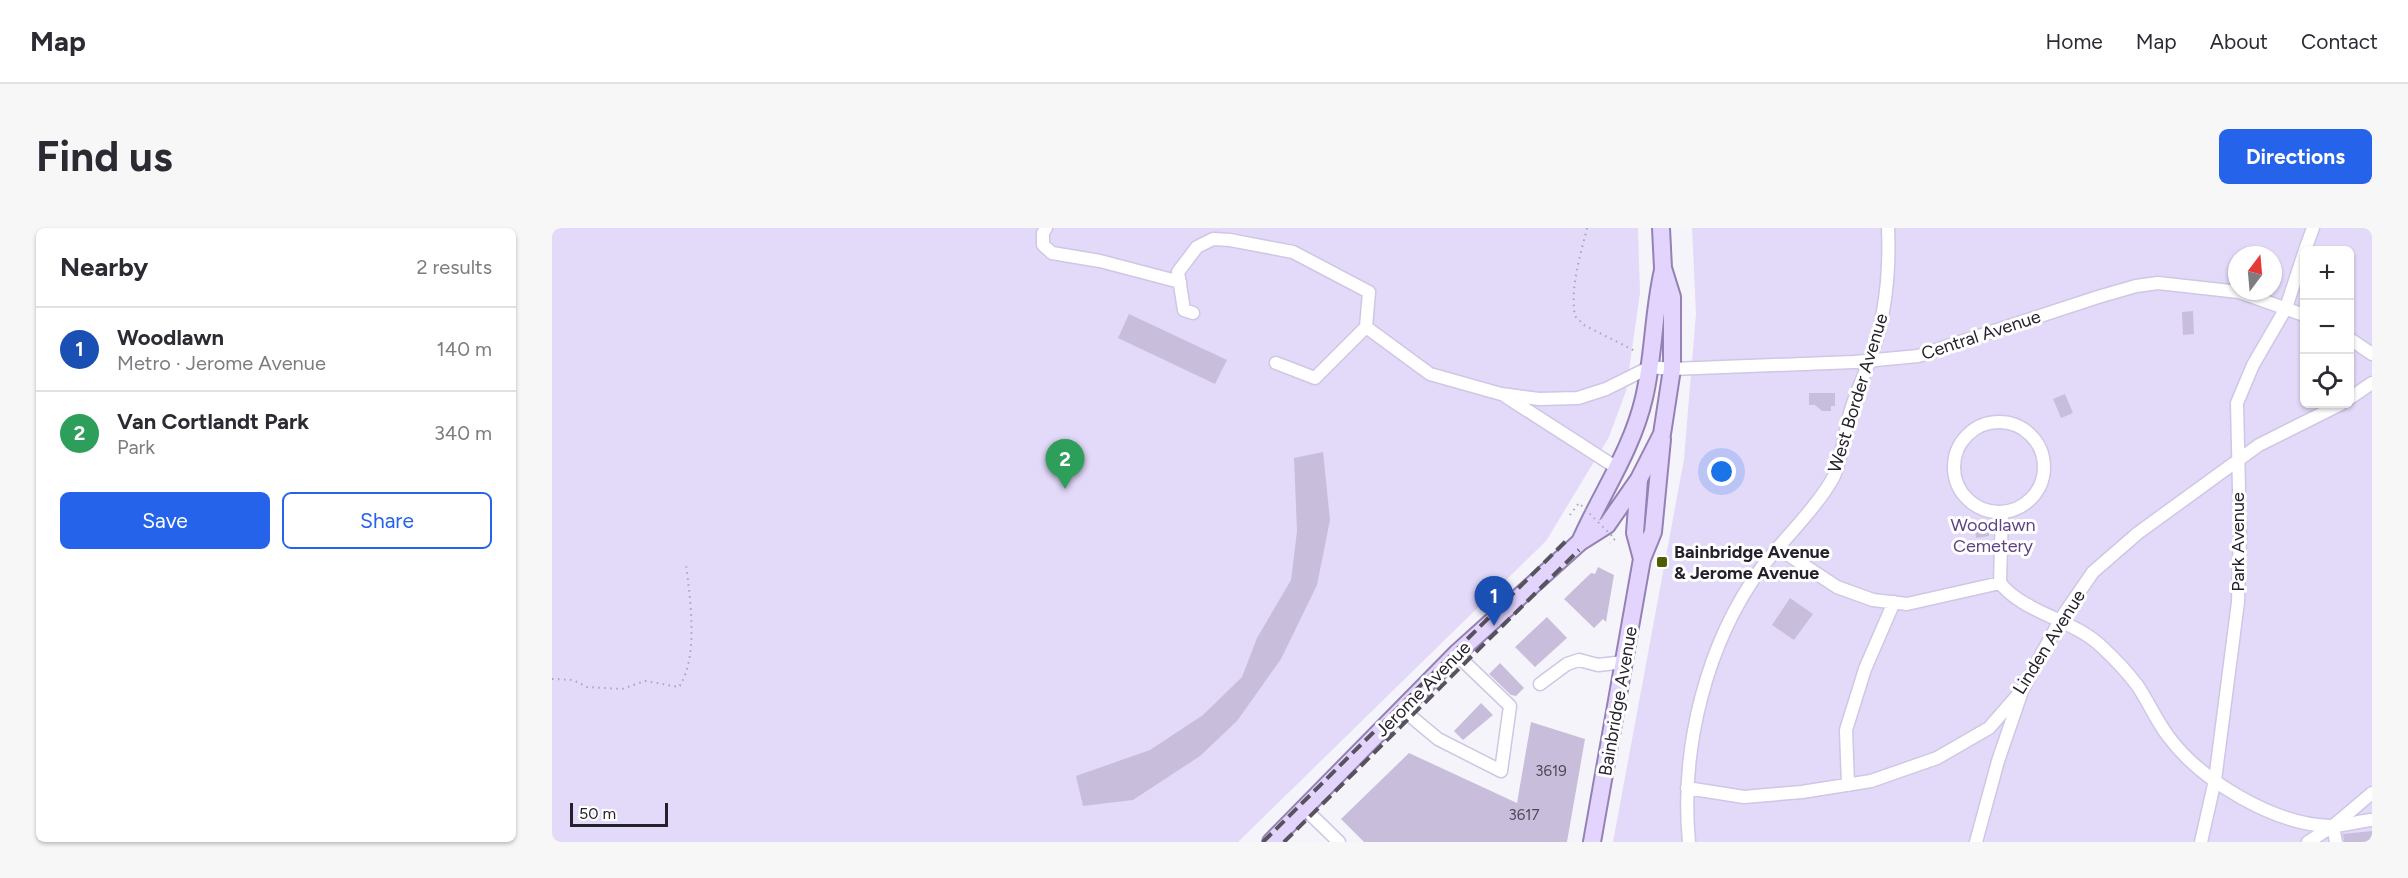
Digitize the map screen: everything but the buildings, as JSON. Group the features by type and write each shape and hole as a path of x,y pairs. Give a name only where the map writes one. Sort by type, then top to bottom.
{"main road":[{"name":"Jerome Avenue","path":"1271,842 1456,654 1580,542 1607,525 1640,479 1662,434 1672,369 1672,297 1663,268 1661,228"},
{"name":"Jerome Avenue","path":"1580,542 1636,427 1650,367 1657,297 1663,268"},
{"name":"Bainbridge Avenue","path":"1592,842 1642,559 1653,532 1662,462 1662,434"},
{"path":"1617,468 1640,479"},
{"name":"Bainbridge Avenue","path":"1640,479 1635,533 1642,559"}],"street":[{"path":"1046,228 1043,233 1043,245 1052,253 1108,263 1180,282"},
{"name":"West Border Avenue","path":"1689,842 1687,788 1699,710 1711,666 1731,621 1761,569 1833,477 1856,392 1870,361 1887,298 1888,228"},
{"name":"Park Avenue","path":"2307,246 2313,228"},
{"path":"1194,313 1184,310 1178,272 1211,234 1293,252 1369,291 1366,327 1315,378 1276,363"},
{"name":"Park Avenue","path":"2201,842 2215,780 2238,602 2240,533 2237,403 2253,365 2286,308 2300,267"},
{"name":"Central Avenue","path":"1650,367 1672,369 1870,361 1918,356 2136,286 2158,283 2239,292 2300,313"},
{"path":"1366,327 1430,374 1501,394 1539,399 1578,398 1606,389 1650,367"},
{"path":"2354,342 2372,354"},
{"path":"2354,395 2372,383"},
{"path":"1501,394 1617,468"},
{"name":"Linden Avenue","path":"1687,788 1744,797 1872,781 1937,758 1989,728 2023,688 2060,620 2093,572 2138,533 2259,445 2333,408"},
{"path":"1990,422 2006,422 2030,434 2039,446 2044,461 2043,477 2037,491 2026,503 2002,512 1986,510 1972,503 1961,491 1955,477 1954,461 1964,438 1976,428 1990,422"},
{"path":"2002,512 2000,583 2011,596 2060,620 2102,646 2137,686 2169,738 2215,780 2248,802 2285,816 2332,826 2372,820"},
{"path":"1778,548 1837,587 1873,600 1907,604 2000,583"},
{"path":"1848,785 1846,730 1865,669 1894,602"},
{"path":"1402,709 1438,739 1501,771 1510,706 1456,654"},
{"path":"1540,684 1567,664 1579,660 1598,665 1624,662"},
{"path":"1976,842 1998,761 2023,688"},
{"path":"2308,842 2332,826 2372,793"},
{"path":"1305,809 1339,842"},
{"path":"2332,826 2336,842"}],"path":[{"path":"1587,228 1575,287 1575,316 1584,325 1635,351"},
{"path":"1570,515 1579,504 1615,538 1610,543"},
{"path":"552,679 573,680 587,687 622,688 645,681 679,687 683,680 690,642 686,564"}],"green space":[{"path":"552,228 1638,228 1640,293 1626,391 1609,437 1546,541 1238,842 552,842"},
{"name":"Woodlawn Cemetery","path":"1692,228 2372,228 2372,842 1613,842 1684,459 1696,314"}],"railway":[{"path":"1263,842 1567,540"},
{"path":"1284,842 1579,550"}],"place":[{"name":"Van Cortlandt Park","path":"1065,489"},
{"name":"Bainbridge Avenue & Jerome Avenue","path":"1662,562"},
{"name":"Woodlawn","path":"1494,626"}]}
